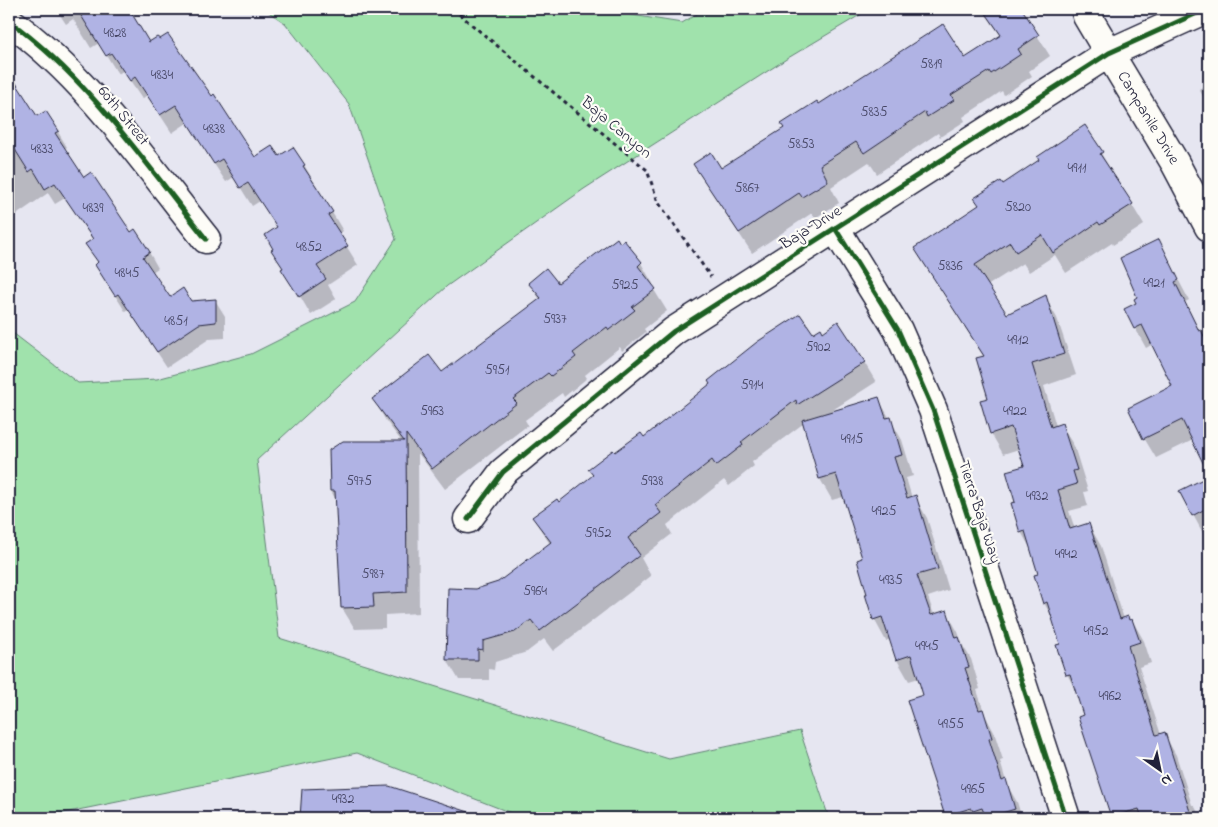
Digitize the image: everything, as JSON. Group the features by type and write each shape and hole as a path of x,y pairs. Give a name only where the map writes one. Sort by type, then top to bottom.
{"street":[{"name":"Campanile Drive","path":"1084,9 1175,163 1209,227"},
{"name":"Baja Drive","path":"468,519 503,472 674,330 1109,53 1206,9"},
{"name":"60th Street","path":"9,20 34,39 92,96 206,239"},
{"name":"Tierra Baja Way","path":"835,228 898,330 933,410 1066,818"}],"green space":[{"path":"264,9 602,9 682,23 705,9 870,9 788,58 584,189 447,286 257,460 279,638 669,759 800,731 829,818 524,818 357,753 39,818 9,818 9,330 78,383 157,379 251,354 355,302 396,239 349,104 285,23"}],"building":[{"path":"77,9 129,9 149,42 157,37 160,39 168,34 212,96 214,94 255,157 272,146 279,156 293,147 333,212 328,215 348,246 317,266 326,279 299,297 281,269 283,268 271,250 273,249 265,235 277,227 248,183 240,188 222,159 214,164 176,105 160,115 135,77 130,81 111,53 106,56"},
{"path":"983,9 1022,9 1039,35 1018,49 1021,54 991,74 989,71 951,95 954,100 927,117 925,112 864,153 856,142 820,165 828,181 802,197 799,193 739,233 693,164 711,152 721,168 784,128 781,124 817,101 819,104 943,24 965,58 1001,35"},
{"path":"9,72 37,116 46,111 59,131 55,133 84,177 91,172 131,232 135,229 150,252 143,257 170,297 183,288 191,301 216,299 216,322 199,324 157,352 118,294 115,296 95,265 98,262 85,244 93,239 55,183 45,189 33,169 29,172 9,140"},
{"path":"1085,125 1103,152 1100,154 1133,204 1100,225 1098,222 1053,253 1042,235 1016,252 1010,242 975,265 1007,314 1046,295 1064,354 1032,364 1051,427 1062,423 1077,470 1073,471 1077,484 1058,490 1070,529 1089,523 1120,619 1128,616 1129,620 1132,619 1140,642 1128,646 1156,735 1165,732 1192,818 1142,818 1139,809 1111,817 1078,717 1083,715 1070,674 1066,675 1056,645 1060,644 1047,602 1043,604 1034,575 1038,574 1025,531 1020,533 1011,503 1015,502 1006,471 1024,466 1011,427 990,434 980,400 988,398 976,358 984,356 914,248 979,205 974,198 1001,181 1003,184 1039,160 1037,157"},
{"path":"617,238 620,243 624,240 642,262 638,266 656,289 632,307 635,310 609,330 607,327 573,353 576,357 551,376 548,373 513,399 517,403 432,469 406,434 407,592 373,594 374,607 341,608 335,491 330,491 329,450 343,441 404,441 372,399 429,355 442,372 541,298 528,283 546,268 558,283"},
{"path":"1159,239 1179,280 1175,282 1199,331 1201,330 1209,346 1209,475 1182,420 1143,439 1128,408 1172,386 1142,325 1134,329 1124,309 1136,303 1134,299 1137,297 1120,258"},
{"path":"800,314 813,333 821,328 823,332 838,321 865,362 797,405 796,400 741,442 743,445 716,466 712,460 655,505 661,513 628,538 640,555 540,631 531,620 515,632 483,641 483,650 478,649 478,660 446,660 448,588 476,589 498,582 551,542 532,517 557,499 559,502 593,475 588,469 613,450 615,452 641,433 644,437 710,384 708,381 757,342"},
{"path":"879,397 886,418 891,417 902,455 894,457 907,498 916,495 938,569 917,575 931,615 947,610 956,638 959,637 969,667 965,668 979,710 983,709 992,738 989,739 1002,781 1006,779 1015,809 986,818 982,808 973,811 971,808 945,816 907,700 923,695 911,655 896,660 882,617 873,620 857,560 862,558 836,474 819,479 802,420"},
{"path":"1209,476 1209,507 1192,516 1179,491"},
{"path":"389,786 475,814 474,818 300,818 302,789"}],"cycle path":[{"path":"468,519 503,472 674,331 1109,53 1206,9"},
{"path":"9,21 37,43 90,95 138,152 206,239"},
{"path":"835,228 898,330 933,410 1066,818"}]}
